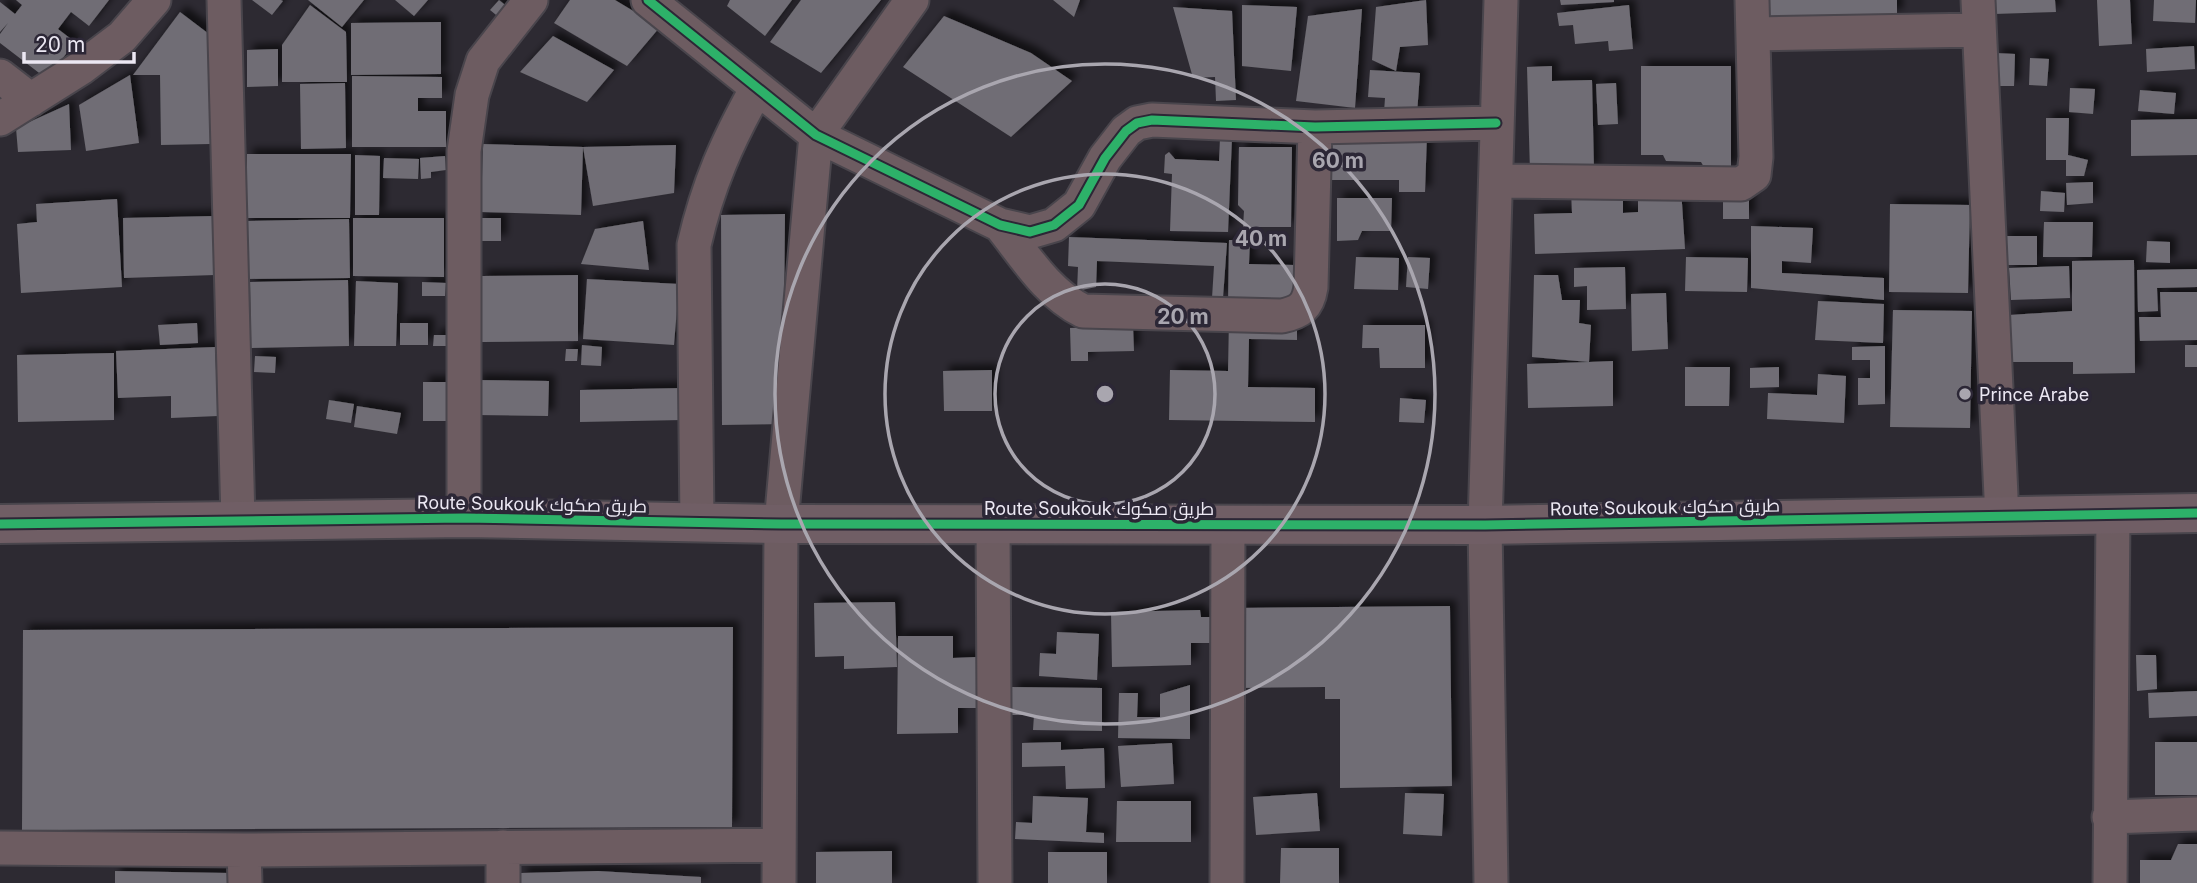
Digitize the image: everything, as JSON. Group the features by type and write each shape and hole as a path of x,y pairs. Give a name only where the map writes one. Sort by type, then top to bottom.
{"street":[{"path":"0,118 81,68 122,37 155,0"},
{"path":"225,0 238,520"},
{"path":"464,518 464,151 472,95 483,61 531,0"},
{"path":"648,0 816,135 1000,225 1030,232 1054,225 1079,205 1105,158 1126,131 1137,123 1152,120 1315,127 1496,123"},
{"path":"779,883 781,523 816,135 912,0"},
{"path":"1491,883 1485,525 1501,0"},
{"path":"1497,181 1741,184 1754,175 1756,157 1752,0"},
{"path":"1753,34 1979,15 2002,518"},
{"path":"0,76 31,100"},
{"path":"697,522 694,245 703,205 723,148 757,88"},
{"path":"1000,225 1051,288 1067,303 1083,312 1282,316 1298,312 1309,301 1311,287 1315,127"},
{"name":"Route Soukouk طريق صكوك","path":"0,524 464,518 781,523 1485,525 2197,513"},
{"path":"2110,883 2113,514"},
{"path":"993,524 995,883"},
{"path":"1227,883 1228,524"},
{"path":"2109,817 2197,814"},
{"path":"0,848 244,850 779,845"},
{"path":"503,847 503,883"},
{"path":"244,850 244,883"}],"building":[{"path":"16,0 109,0 89,26 71,12 58,29 75,42 47,79 0,43 0,34 8,23 0,32 0,2 15,14 22,5"},
{"path":"252,0 281,0 283,1 272,15"},
{"path":"308,0 364,0 342,27"},
{"path":"395,0 428,0 414,16"},
{"path":"499,0 509,8 501,19 490,10"},
{"path":"570,0 615,0 660,27 627,66 554,23"},
{"path":"730,0 792,0 765,36 727,6"},
{"path":"801,0 881,0 821,73 770,42"},
{"path":"1053,0 1080,0 1074,17"},
{"path":"1426,0 1428,45 1400,47 1396,71 1372,60 1376,7"},
{"path":"1560,0 1614,0 1614,2 1561,5"},
{"path":"1769,0 1897,0 1897,15 1768,16"},
{"path":"1993,0 2055,0 2056,12 1994,14"},
{"path":"2097,0 2130,0 2132,44 2099,46"},
{"path":"2154,0 2196,0 2195,23 2153,21"},
{"path":"310,5 346,32 347,82 282,82 282,45"},
{"path":"1242,5 1297,7 1291,71 1242,66"},
{"path":"1629,5 1633,49 1609,51 1608,41 1575,44 1573,25 1559,26 1557,13"},
{"path":"1173,7 1232,11 1236,100 1216,101 1215,77 1193,78"},
{"path":"1362,9 1355,108 1296,101 1308,16"},
{"path":"180,12 209,34 210,144 161,145 160,75 133,75"},
{"path":"944,16 1031,53 1072,81 1011,137 903,67"},
{"path":"441,22 441,74 351,75 351,23"},
{"path":"553,36 614,70 587,102 520,72"},
{"path":"2194,46 2195,69 2147,72 2146,49"},
{"path":"278,49 278,86 247,87 247,50"},
{"path":"1996,53 2015,54 2014,86 1995,86"},
{"path":"2030,58 2049,59 2047,86 2029,85"},
{"path":"1552,66 1552,81 1592,80 1594,170 1530,172 1527,67"},
{"path":"1641,66 1731,66 1731,169 1705,169 1701,162 1666,161 1663,155 1641,155"},
{"path":"1370,70 1420,73 1417,114 1384,112 1385,98 1368,97"},
{"path":"130,75 139,143 86,151 79,105"},
{"path":"352,76 442,77 442,98 418,98 418,111 446,111 446,147 352,147"},
{"path":"345,83 346,148 301,149 300,84"},
{"path":"1616,83 1618,124 1598,125 1596,84"},
{"path":"2070,88 2095,89 2093,114 2069,112"},
{"path":"2140,90 2176,93 2174,114 2138,111"},
{"path":"69,104 71,150 18,152 16,128"},
{"path":"2046,118 2069,118 2068,155 2088,160 2084,176 2066,176 2066,160 2046,160"},
{"path":"2197,119 2197,155 2131,156 2131,120"},
{"path":"1328,134 1427,134 1425,192 1399,192 1399,180 1327,180"},
{"path":"1220,138 1232,138 1228,232 1170,231 1172,174 1164,173 1165,155 1169,152 1175,159 1219,161"},
{"path":"483,144 583,147 581,215 481,212"},
{"path":"676,145 674,193 593,206 583,147"},
{"path":"1239,147 1292,147 1291,227 1243,227 1244,211 1238,205"},
{"path":"247,154 351,154 350,218 247,218"},
{"path":"355,155 380,156 379,215 355,215"},
{"path":"445,156 446,170 431,172 431,178 421,179 420,158"},
{"path":"384,158 419,159 418,179 383,178"},
{"path":"2093,182 2093,203 2067,205 2066,183"},
{"path":"1638,185 1681,188 1685,249 1535,254 1534,214 1572,213 1571,191 1623,189 1623,213 1638,212"},
{"path":"2041,191 2065,193 2064,212 2040,211"},
{"path":"1723,195 1749,195 1749,219 1723,219"},
{"path":"1337,198 1392,198 1391,231 1362,231 1358,240 1337,241"},
{"path":"117,199 122,287 21,293 17,224 37,222 36,204"},
{"path":"1890,204 1970,205 1968,293 1889,292"},
{"path":"785,214 783,424 722,425 721,215"},
{"path":"214,216 215,275 124,278 123,218"},
{"path":"353,218 444,218 444,277 353,276"},
{"path":"479,218 501,218 501,241 479,241"},
{"path":"349,219 350,278 246,279 245,221"},
{"path":"643,221 649,270 581,264 595,229"},
{"path":"2044,222 2093,222 2092,257 2043,257"},
{"path":"1751,226 1813,228 1811,263 1782,261 1782,273 1884,278 1884,300 1751,288"},
{"path":"2003,236 2037,236 2037,265 2003,265"},
{"path":"1069,237 1227,243 1223,298 1212,298 1214,266 1097,261 1096,287 1077,291 1078,267 1068,266"},
{"path":"1229,240 1250,240 1249,264 1294,265 1294,305 1228,304"},
{"path":"2147,241 2170,242 2170,263 2146,262"},
{"path":"1356,257 1399,258 1398,290 1354,289"},
{"path":"1408,257 1430,258 1428,289 1406,287"},
{"path":"1686,257 1748,258 1747,292 1685,291"},
{"path":"2134,260 2135,373 2073,374 2073,362 2007,362 2009,315 2072,311 2072,261"},
{"path":"2069,266 2070,298 2011,300 2009,268"},
{"path":"1625,267 1626,309 1587,310 1587,286 1574,287 1574,268"},
{"path":"2197,269 2197,287 2157,288 2158,311 2138,312 2137,270"},
{"path":"578,275 578,341 482,342 481,276"},
{"path":"1534,275 1558,275 1562,300 1580,300 1579,323 1591,325 1589,362 1532,357"},
{"path":"587,279 679,284 674,345 583,339"},
{"path":"348,280 349,346 251,348 250,282"},
{"path":"356,281 398,283 396,346 354,346"},
{"path":"422,282 446,283 445,296 422,296"},
{"path":"2160,292 2197,292 2197,340 2140,341 2139,317 2161,317"},
{"path":"1666,293 1668,349 1632,351 1631,294"},
{"path":"1818,301 1884,304 1883,343 1815,340"},
{"path":"1893,310 1972,311 1970,428 1890,427"},
{"path":"1229,318 1297,320 1297,340 1249,339 1248,387 1315,388 1315,422 1169,420 1170,370 1228,371"},
{"path":"197,323 198,343 160,345 158,325"},
{"path":"400,323 428,323 428,345 400,345"},
{"path":"1363,325 1425,325 1425,368 1380,368 1379,348 1362,348"},
{"path":"1133,326 1134,351 1088,352 1088,361 1071,361 1070,328"},
{"path":"434,335 446,335 447,346 433,346"},
{"path":"582,345 602,347 601,366 581,365"},
{"path":"2185,345 2197,345 2197,367 2185,367"},
{"path":"1885,346 1885,404 1858,405 1858,378 1870,378 1870,360 1852,360 1852,347"},
{"path":"215,347 218,416 171,418 171,396 118,398 116,351"},
{"path":"566,349 578,349 577,361 565,361"},
{"path":"114,353 114,420 18,422 17,355"},
{"path":"255,356 276,357 275,373 254,372"},
{"path":"1613,361 1613,406 1528,408 1527,364"},
{"path":"1685,367 1730,367 1729,406 1685,406"},
{"path":"1779,367 1779,387 1750,388 1750,368"},
{"path":"992,370 992,411 944,411 943,371"},
{"path":"1818,374 1846,376 1844,423 1767,419 1768,393 1817,395"},
{"path":"476,380 549,381 548,416 475,415"},
{"path":"423,382 448,382 447,421 423,421"},
{"path":"683,388 683,420 580,422 580,390"},
{"path":"1400,398 1426,400 1424,423 1399,422"},
{"path":"329,400 354,404 351,423 326,419"},
{"path":"357,406 401,413 397,434 354,427"},
{"path":"895,602 897,667 844,669 844,656 815,657 814,603"},
{"path":"1450,606 1452,786 1340,788 1340,699 1325,699 1325,687 1239,688 1238,608"},
{"path":"1200,610 1201,617 1211,617 1211,643 1191,643 1191,665 1112,667 1111,612"},
{"path":"733,627 732,827 22,830 23,630"},
{"path":"1057,632 1099,634 1097,680 1039,676 1040,653 1056,654"},
{"path":"898,636 953,636 953,658 976,657 976,708 958,708 958,733 897,734"},
{"path":"2136,655 2156,655 2157,689 2137,691"},
{"path":"1190,685 1190,739 1118,738 1119,693 1138,693 1137,717 1160,717 1160,694"},
{"path":"1012,687 1102,688 1102,731 1033,730 1034,715 1012,715"},
{"path":"2197,691 2197,716 2149,718 2148,693"},
{"path":"1061,742 1061,750 1104,748 1105,788 1066,789 1065,766 1022,767 1022,743"},
{"path":"2155,742 2197,742 2197,795 2155,795"},
{"path":"1172,743 1174,784 1121,787 1118,746"},
{"path":"1317,793 1320,831 1256,835 1253,797"},
{"path":"1405,793 1444,794 1442,836 1403,834"},
{"path":"1033,796 1088,798 1086,832 1104,833 1104,843 1015,839 1016,822 1032,823"},
{"path":"1117,801 1191,801 1191,842 1116,842"},
{"path":"2178,844 2197,844 2197,883 2140,883 2140,860 2171,860"},
{"path":"1281,848 1339,848 1339,883 1280,883"},
{"path":"892,851 892,883 816,883 816,852"},
{"path":"1048,852 1107,852 1107,883 1048,883"},
{"path":"115,871 228,873 228,883 115,883"},
{"path":"598,871 701,877 701,883 521,883 521,873"}],"cycle path":[{"path":"648,0 816,135 1000,225 1030,232 1054,225 1079,205 1105,158 1126,131 1137,123 1152,120 1315,127 1496,123"},
{"path":"0,524 464,518 781,524 1485,525 2197,513"}],"place":[{"name":"Prince Arabe","path":"1965,394"}]}
